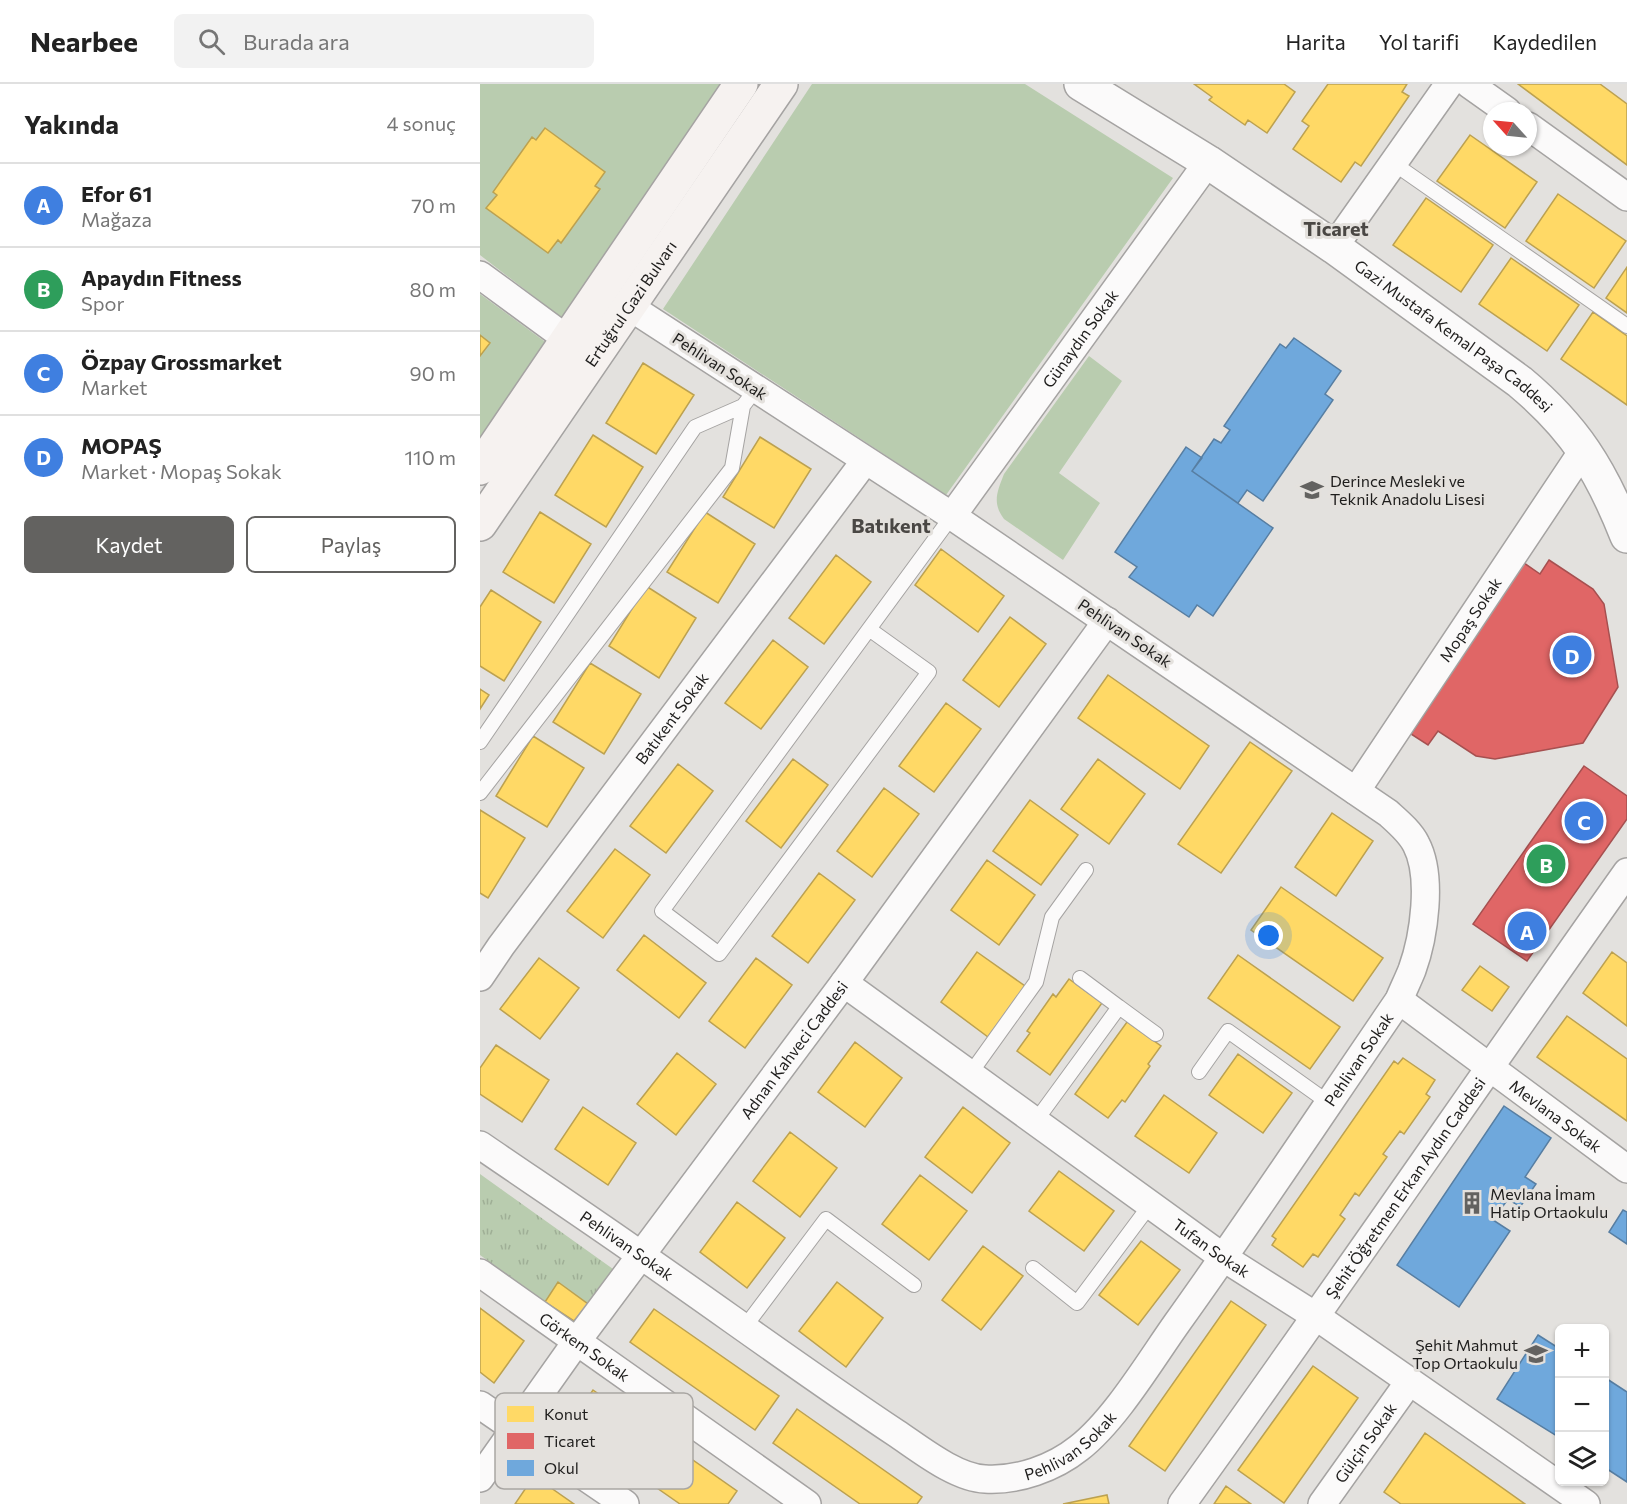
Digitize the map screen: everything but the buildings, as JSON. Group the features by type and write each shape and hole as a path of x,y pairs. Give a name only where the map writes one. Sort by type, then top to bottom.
{"main road":[{"name":"Ertuğrul Gazi Bulvarı","path":"480,468 741,84"},
{"name":"Ertuğrul Gazi Bulvarı","path":"480,524 781,84"}],"street":[{"name":"Gazi Mustafa Kemal Paşa Caddesi","path":"1081,84 1208,162 1334,248 1520,382 1547,405 1584,449 1609,492 1627,536"},
{"path":"1334,248 1449,84"},
{"path":"1469,84 1494,102"},
{"path":"1537,132 1627,197"},
{"name":"Günaydın Sokak","path":"952,516 1208,162"},
{"path":"480,275 567,339"},
{"name":"Pehlivan Sokak","path":"480,1145 848,1401 943,1463 982,1479 1009,1478 1039,1470 1083,1445 1112,1413 1224,1258 1399,1000 1412,970 1422,931 1425,884 1422,861 1416,843 1388,813 952,516 865,461 750,398 630,307"},
{"name":"Mopaş Sokak","path":"1356,791 1584,449"},
{"name":"Batıkent Sokak","path":"480,977 865,461"},
{"name":"Adnan Kahveci Caddesi","path":"540,1393 844,983 1107,621"},
{"name":"Şehit Öğretmen Erkan Aydın Caddesi","path":"1182,1504 1317,1317 1489,1066 1627,872"},
{"name":"Tufan Sokak","path":"844,983 1224,1258 1317,1317 1586,1504"},
{"name":"Mevlana Sokak","path":"1399,1000 1627,1169"},
{"name":"Görkem Sokak","path":"480,1273 650,1393"},
{"name":"Gülçin Sokak","path":"1322,1504 1409,1382"},
{"path":"480,1405 495,1415"},
{"name":"Görkem Sokak","path":"693,1423 807,1504"},
{"name":"Adnan Kahveci Caddesi","path":"480,1478 495,1457"},
{"path":"603,1489 625,1504"}],"lane":[{"path":"1393,163 1627,326"},
{"path":"480,742 694,427 750,398"},
{"path":"480,793 732,468 750,398"},
{"path":"869,629 929,672 719,954 662,911 869,629 952,516"},
{"path":"970,1074 1036,982 1052,917 1086,870"},
{"path":"1080,978 1156,1034"},
{"path":"1035,1122 1119,1007"},
{"path":"1199,1072 1228,1031 1329,1103"},
{"path":"1033,1268 1077,1303 1150,1205"},
{"path":"744,1328 825,1219 914,1285"}],"green space":[{"path":"480,84 722,84 563,319 480,255"},
{"path":"812,84 1025,84 1173,178 946,495 663,309"},
{"path":"480,294 548,344 480,442"},
{"path":"1089,356 1122,381 1059,473 1100,503 1063,560 1004,519 998,508 997,497 1004,474"},
{"path":"480,1174 613,1269 588,1304 559,1283 545,1302 480,1255"}],"place":[{"name":"Derince Mesleki ve Teknik Anadolu Lisesi","path":"1312,490"},
{"name":"MOPAŞ","path":"1572,655"},
{"name":"Özpay Grossmarket","path":"1584,821"},
{"name":"Apaydın Fitness","path":"1546,864"},
{"name":"Efor 61","path":"1527,931"},
{"name":"Mevlana İmam Hatip Ortaokulu","path":"1472,1203"},
{"name":"Şehit Mahmut Top Ortaokulu","path":"1536,1354"}],"district":[{"name":"Ticaret","path":"1336,229"},
{"name":"Batıkent","path":"891,526"}]}
